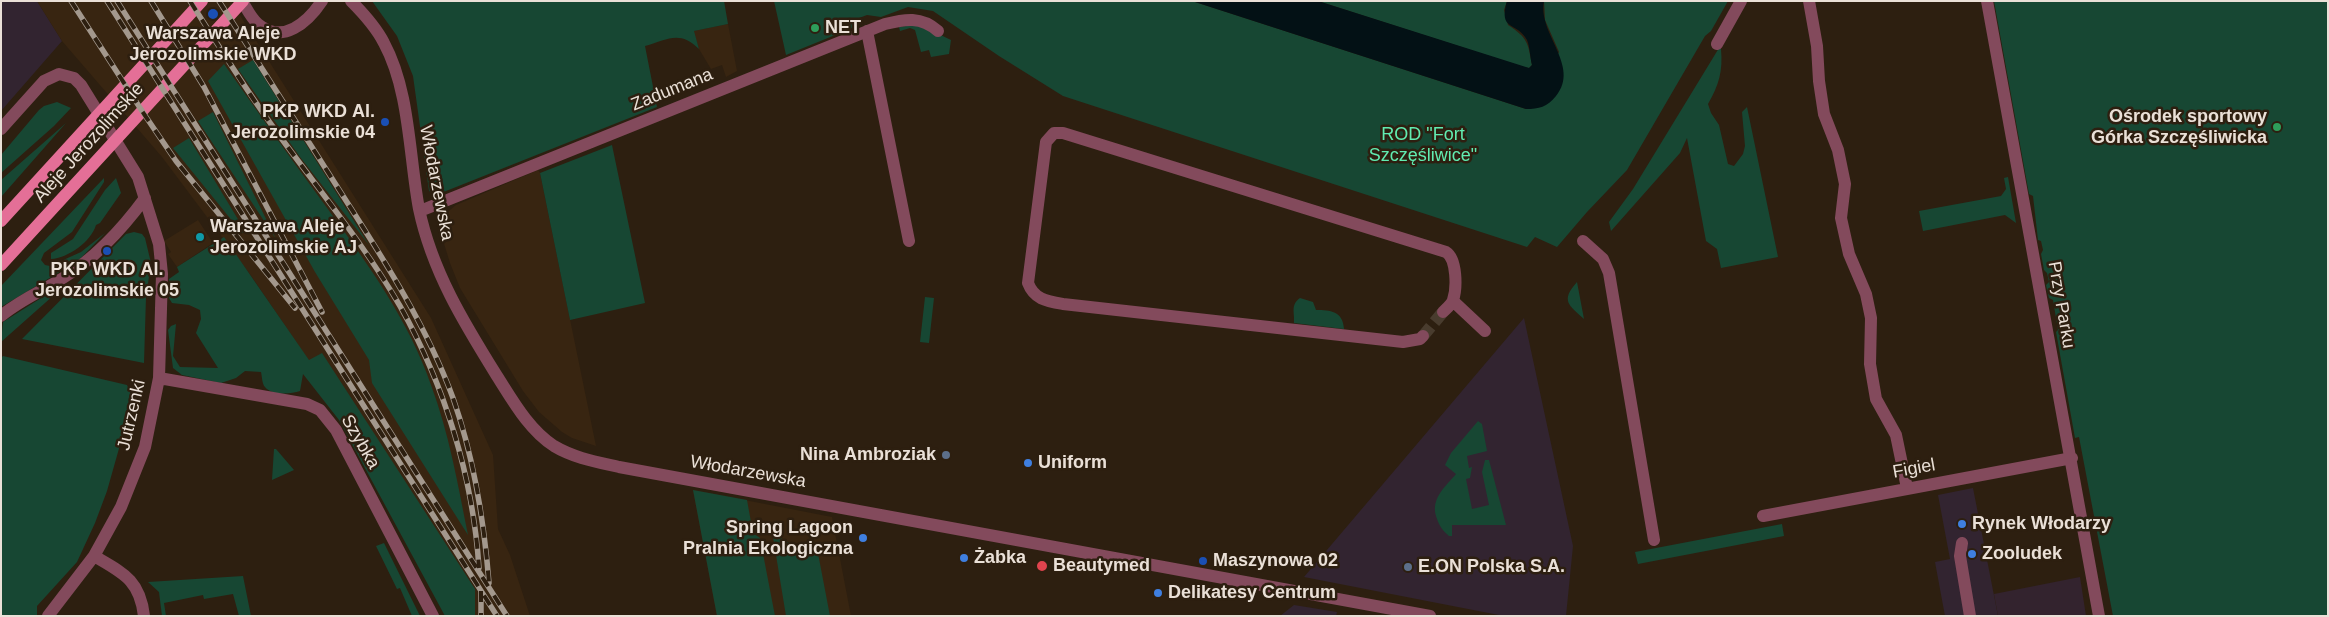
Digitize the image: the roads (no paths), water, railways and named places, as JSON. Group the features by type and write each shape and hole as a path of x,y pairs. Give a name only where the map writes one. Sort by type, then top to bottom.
{"main road":[{"name":"Aleje Jerozolimskie","path":"1,221 202,1"},
{"name":"Aleje Jerozolimskie","path":"1,265 242,1"}],"street":[{"path":"242,1 259,24 268,30 280,32 292,30 304,24 322,1"},
{"name":"Włodarzewska","path":"351,1 377,32 394,66 403,101 420,211 441,278 476,343 517,407 532,426 554,446 570,454 619,467 1430,616"},
{"path":"1717,44 1741,1"},
{"path":"1809,1 1817,46 1819,81 1824,114 1838,150 1845,184 1841,218 1849,254 1866,294 1871,318 1870,364 1876,399 1896,435 1907,488"},
{"name":"Przy Parku","path":"1987,1 2072,458 2099,616"},
{"name":"Zadumana","path":"420,211 885,24 909,19 928,23 938,31"},
{"path":"867,31 909,241"},
{"name":"Jutrzenki","path":"1,130 44,81 59,74 74,78 81,85 134,169 145,198 162,260 159,378 150,427 138,467 121,507 94,556 48,616"},
{"path":"1423,336 1413,342 1404,342 1062,304 1037,297 1032,293 1028,283 1046,142 1054,133 1063,133 1446,252 1450,254 1455,263 1453,301 1443,312"},
{"path":"1,316 16,304 83,264 118,231 145,198"},
{"path":"1583,241 1604,259 1609,273 1654,540"},
{"path":"1453,301 1485,331"},
{"name":"Szybka","path":"159,378 308,404 320,410 336,430 432,614"},
{"name":"Figiel","path":"1763,516 2072,458"},
{"path":"1962,542 1960,556 1970,616"},
{"path":"94,556 132,582 142,600 144,616"}],"tunnel":[{"path":"1423,336 1443,312"}],"railway":[{"path":"71,1 176,161 295,308"},
{"path":"107,1 497,616"},
{"path":"117,1 507,616"},
{"path":"151,1 204,87 322,312"},
{"path":"190,1 265,115 386,283 416,336 443,400 463,466 476,534 479,568"},
{"path":"219,1 376,247 405,296 431,346 453,398 467,443 481,513 489,583"},
{"path":"481,591 481,616"}],"place":[{"name":"Warszawa Aleje Jerozolimskie WKD","path":"213,14"},
{"name":"NET","path":"815,28"},
{"name":"PKP WKD Al. Jerozolimskie 04","path":"385,122"},
{"name":"Ośrodek sportowy Górka Szczęśliwicka","path":"2277,127"},
{"name":"Warszawa Aleje Jerozolimskie AJ","path":"200,237"},
{"name":"PKP WKD Al. Jerozolimskie 05","path":"107,251"},
{"name":"Nina Ambroziak","path":"946,455"},
{"name":"Uniform","path":"1028,463"},
{"name":"Rynek Włodarzy","path":"1962,524"},
{"name":"Spring Lagoon Pralnia Ekologiczna","path":"863,538"},
{"name":"Zooludek","path":"1972,554"},
{"name":"Żabka","path":"964,558"},
{"name":"Maszynowa 02","path":"1203,561"},
{"name":"Beautymed","path":"1042,566"},
{"name":"E.ON Polska S.A.","path":"1408,567"},
{"name":"Delikatesy Centrum","path":"1158,593"}],"park label":[{"name":"ROD \"Fort Szczęśliwice\"","path":"1423,145"}]}
